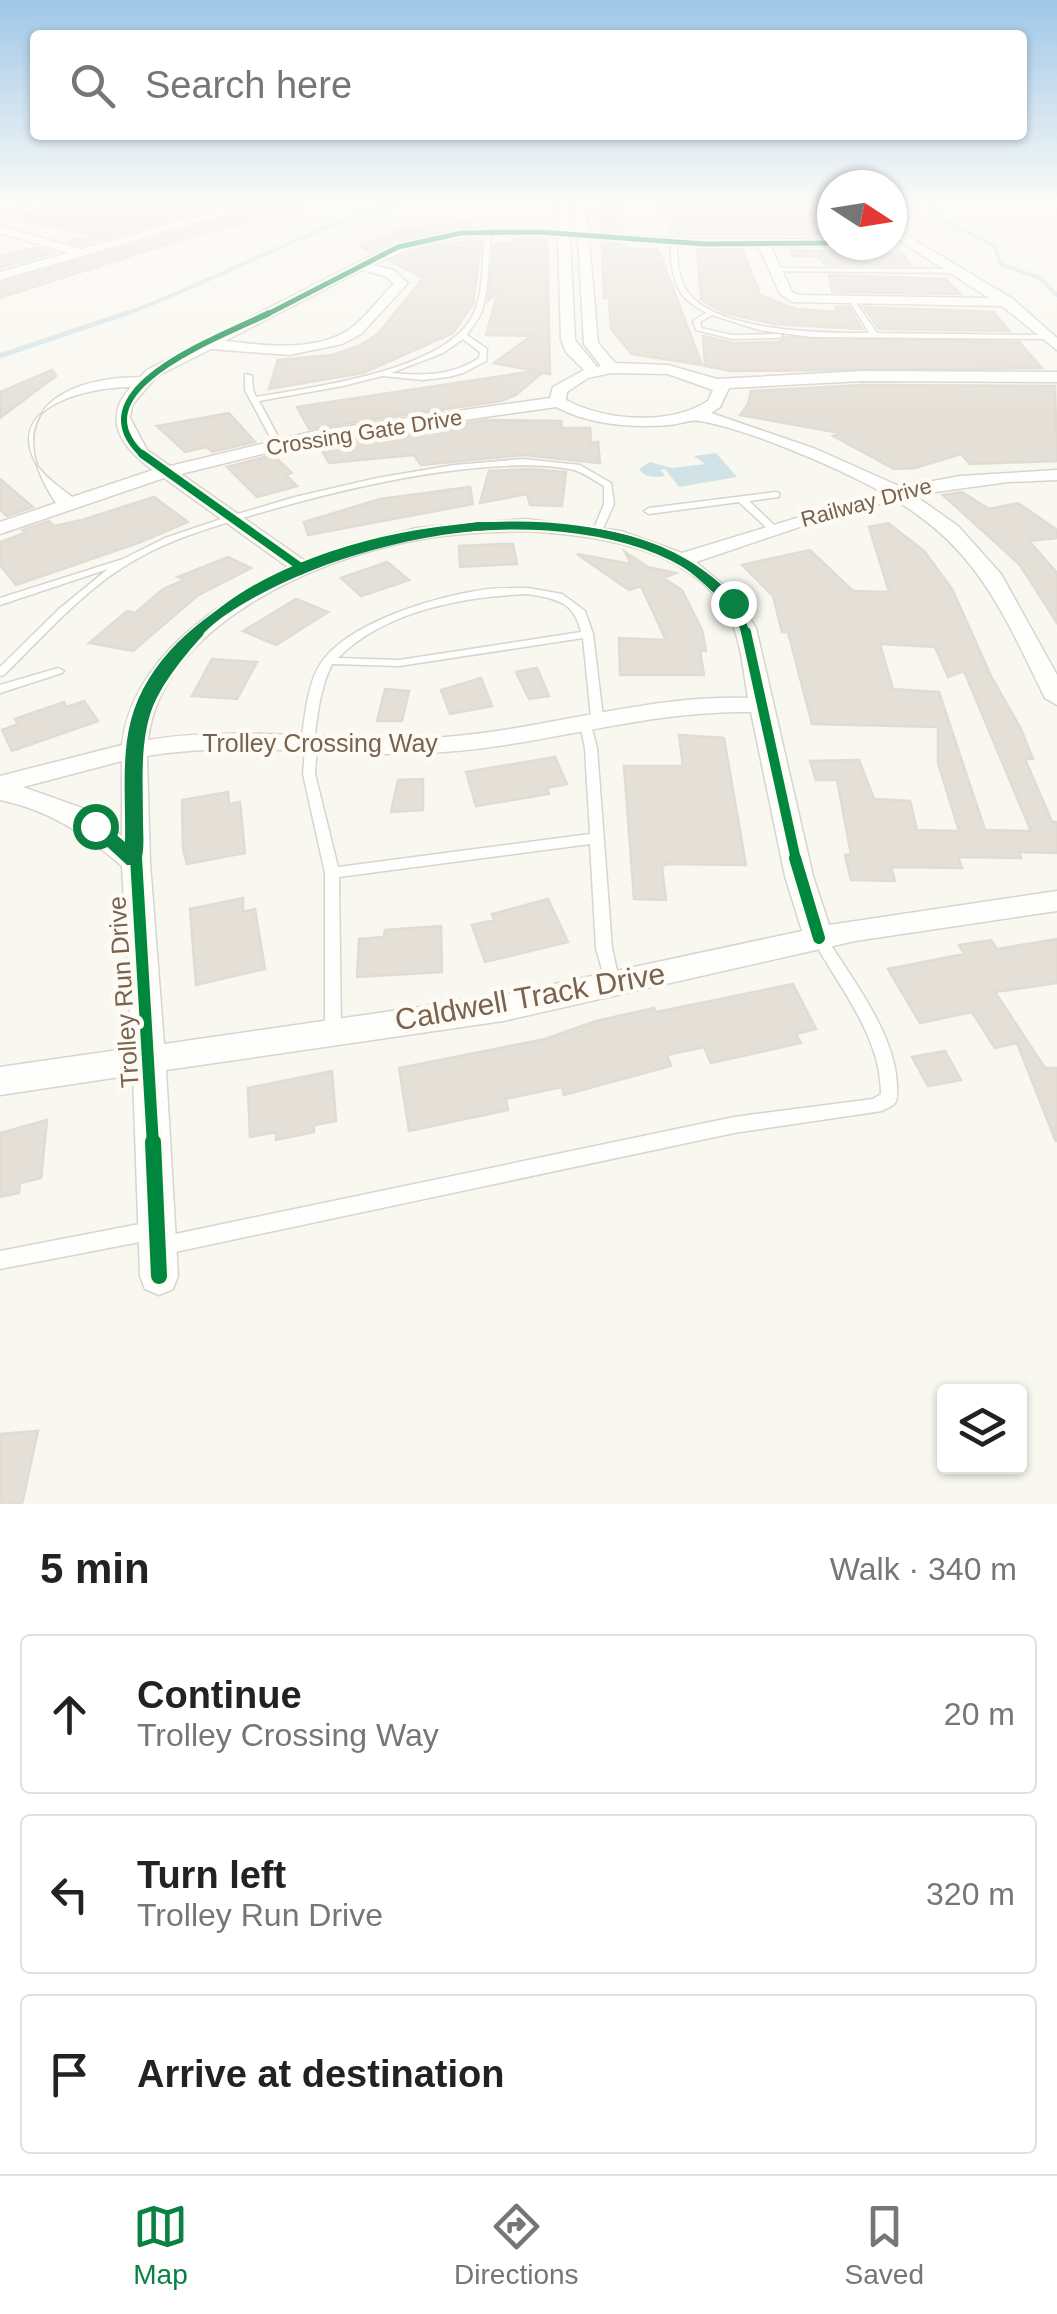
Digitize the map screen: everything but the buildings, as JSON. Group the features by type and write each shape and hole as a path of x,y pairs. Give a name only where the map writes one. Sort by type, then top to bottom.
{"street":[{"path":"302,568 140,453 122,418 124,404 142,382 348,273"},
{"path":"209,344 288,351 349,336 402,284 389,273"},
{"path":"567,273 571,349 603,370"},
{"path":"586,273 591,344 603,370"},
{"path":"777,273 787,294 797,299 1008,302"},
{"path":"963,273 1008,302 1052,341"},
{"path":"603,370 673,370 715,384 721,388 716,403 696,414 662,421 593,418 558,402 556,396 564,384 603,370"},
{"path":"715,384 862,376 1057,377"},
{"path":"70,505 26,463 19,428 22,418 41,403 70,391 114,382 142,382"},
{"name":"Crossing Gate Drive","path":"0,528 166,472 278,444 558,402"},
{"path":"696,414 833,461 892,492 954,535 979,558 1057,698"},
{"name":"Railway Drive","path":"681,560 892,492 964,480 1057,475"},
{"name":"Trolley Run Drive","path":"160,1276 150,1058 133,860 139,719 153,688 185,644 221,612 302,568 388,542 478,525 598,530 681,560 714,583 733,603 745,628 799,876 819,938"},
{"name":"Trolley Crossing Way","path":"0,788 135,747 196,742 402,749 684,704 761,705"},
{"name":"Trolley Crossing Way","path":"0,788 75,813 133,860"},
{"name":"Caldwell Track Drive","path":"0,1081 503,1008 819,938 989,908 1057,901"}],"lane":[{"path":"256,399 382,374 448,346 463,336 477,316 483,273"},
{"path":"678,273 683,292 711,314 786,333"},
{"path":"853,302 874,336"},
{"path":"711,314 696,321 698,329 749,338 786,333 1052,341"},
{"path":"382,374 413,378 461,373 483,359 484,351 463,336"},
{"path":"248,376 248,390 278,444"},
{"path":"0,602 235,520 358,482 482,464 520,462 578,468 602,475 608,485 609,504 598,530"},
{"path":"648,511 776,495"},
{"path":"742,500 772,528"},
{"path":"0,673 130,558"},
{"path":"333,1030 332,874 309,774 309,746 329,661 354,637 386,620 458,597 493,591 566,600 580,610 588,634 596,838 604,948 612,984"},
{"path":"329,661 399,662 588,634"},
{"path":"0,689 58,671"},
{"path":"332,874 596,838"},
{"path":"0,1260 158,1238 734,1125 876,1106 889,1098 892,1081 883,1050 819,938"}],"shaded area":[{"path":"716,453 737,477 679,487 665,469 661,470 665,476 654,477 639,469 650,462 672,468 705,464 694,456"}],"waterway":[{"path":"120,316 223,273"},
{"path":"1026,273 1040,278 1057,295"},
{"path":"0,356 127,313"}],"cycle path":[{"path":"302,568 140,453 122,418 124,404 152,373 347,273"},
{"path":"159,1276 136,863 136,735 140,717 164,670 201,629 248,596 301,568 417,534 473,526 525,525 621,537 652,546 706,577 728,600 745,628 799,876 819,938"}],"route":[{"path":"95,826 133,860 135,747 139,719 153,688 185,644 221,612 302,568 436,531 478,525 561,526 598,530 665,551 690,564 733,603"}]}
